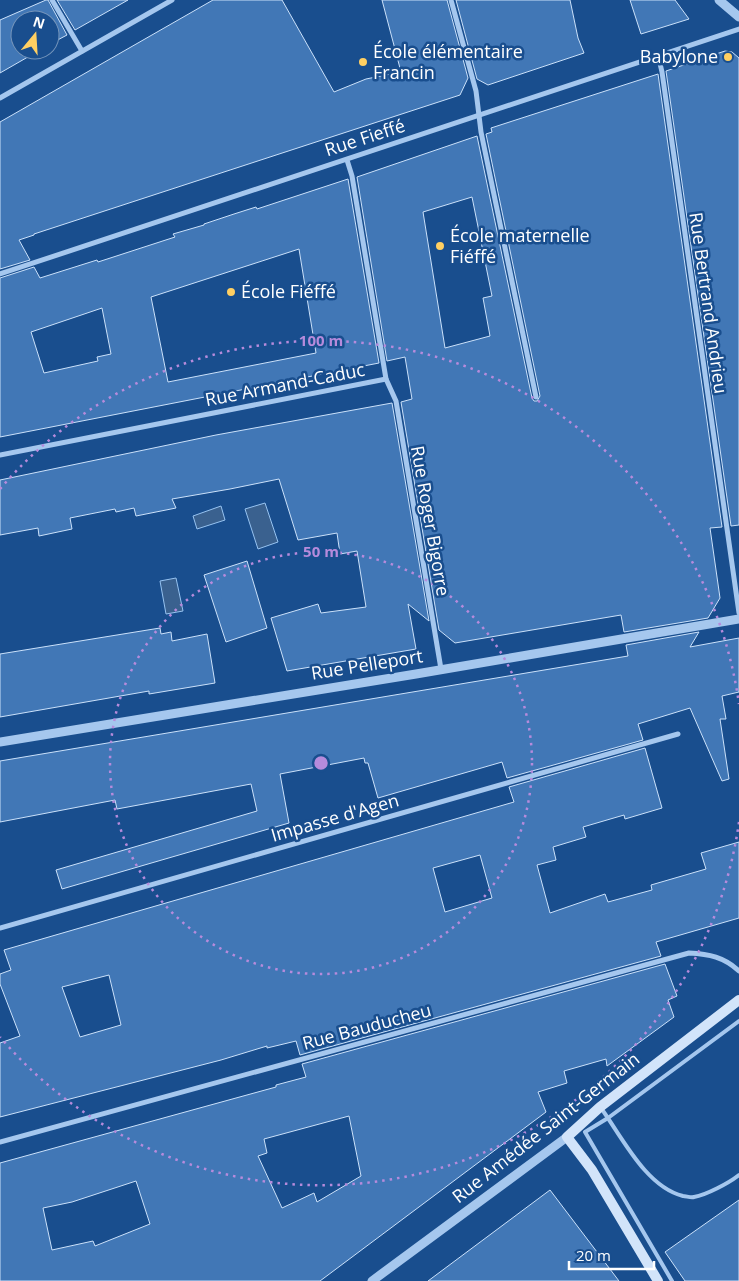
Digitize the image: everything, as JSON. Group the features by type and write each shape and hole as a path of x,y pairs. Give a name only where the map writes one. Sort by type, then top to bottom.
{"main road":[{"name":"Rue Amédée Saint-Germain","path":"567,1137 600,1107 739,1000"},
{"path":"567,1137 592,1170 658,1281"}],"street":[{"path":"52,0 82,51"},
{"path":"0,98 172,0"},
{"path":"451,0 476,91 478,114 536,397"},
{"path":"719,0 739,17"},
{"name":"Rue Fieffé","path":"0,274 739,29"},
{"name":"Rue Bertrand Andrieu","path":"658,55 662,72 739,613"},
{"name":"Rue Armand-Caduc","path":"0,455 386,379 352,176 347,160"},
{"name":"Rue Roger Bigorre","path":"386,379 396,401 441,669"},
{"name":"Rue Pelleport","path":"0,742 739,618"},
{"name":"Impasse d'Agen","path":"0,928 678,734"},
{"name":"Rue Bauducheu","path":"0,1142 689,953 707,954 724,959 739,971"},
{"name":"Rue Amédée Saint-Germain","path":"372,1281 567,1137"}],"lane":[{"name":"Rue Amédée Saint-Germain","path":"672,1281 585,1132 608,1118 739,1021"},
{"path":"600,1107 634,1157 660,1186 675,1194 693,1198 731,1182 739,1175"}],"water":[{"path":"265,503 278,542 258,549 245,509"},
{"path":"221,506 225,520 197,529 193,516"},
{"path":"176,578 183,611 166,614 160,581"}],"building":[{"path":"48,0 53,10 23,10"},
{"path":"57,0 128,0 75,30"},
{"path":"213,0 282,0 334,92 366,79 401,72 382,0 447,0 468,78 460,95 19,240 30,260 0,269 0,122"},
{"path":"456,0 570,0 578,38 584,53 488,85 477,79"},
{"path":"630,0 675,0 689,19 641,34"},
{"path":"10,16 10,60 23,60 0,73 0,20"},
{"path":"60,22 67,35 60,39"},
{"path":"725,51 732,52 739,58 739,525 731,526 666,71"},
{"path":"658,74 722,527 710,528 720,598 708,618 624,632 621,615 455,643 439,630 401,402 412,399 405,357 387,361 357,177 477,136 532,398 534,401 537,401 540,396 486,134 492,132 491,128","holes":["472,197 492,296 483,298 490,336 445,348 423,212"]},
{"name":"École Fiéffé","path":"348,179 379,363 0,437 0,278 34,267 40,278 97,260 98,262 175,237 173,234 256,207 257,209","holes":["299,249 316,353 168,382 151,297","102,308 111,354 97,357 98,361 44,373 31,332"]},
{"path":"392,403 429,621 408,604 416,649 287,671 271,618 318,604 321,613 366,607 357,551 340,554 337,533 298,540 279,479 172,499 176,508 136,516 134,508 116,512 115,509 70,518 72,529 39,536 38,528 0,535 0,480 216,435"},
{"path":"247,561 267,628 226,642 204,575"},
{"path":"160,628 161,634 171,632 172,641 207,634 215,683 149,694 149,691 0,717 0,654"},
{"path":"699,632 690,647 739,638 739,692 722,696 726,719 720,719 729,779 722,781 690,708 638,724 643,740 507,778 502,762 378,798 368,763 365,763 364,758 280,774 289,823 62,889 56,870 257,811 251,784 117,809 115,800 0,822 0,761 628,656 626,645"},
{"path":"645,748 662,808 625,819 624,815 583,827 586,837 553,847 556,860 537,865 550,913 605,894 608,902 652,890 651,885 706,869 701,853 739,842 739,918 656,942 661,956 300,1055 296,1041 267,1048 267,1046 221,1060 0,1117 0,1043 20,1036 0,984 0,974 11,970 4,950 514,802 509,787","holes":["480,855 492,898 445,912 433,868","109,975 121,1025 80,1037 62,987"]},
{"path":"665,964 677,996 668,1000 674,1017 607,1066 606,1059 564,1071 567,1083 538,1092 546,1112 320,1281 0,1281 0,1163 276,1087 276,1085 306,1077 302,1064","holes":["349,1116 361,1176 317,1202 314,1193 282,1208 258,1156 267,1153 264,1139","136,1181 150,1224 95,1246 93,1241 52,1250 43,1208 72,1202"]},
{"path":"550,1190 619,1281 428,1281"},
{"path":"739,1200 739,1281 685,1281 665,1252"}],"place":[{"name":"Babylone","path":"728,57"},
{"name":"École élémentaire Francin","path":"363,62"},
{"name":"École maternelle Fiéffé","path":"440,246"},
{"name":"École Fiéffé","path":"231,292"}]}
